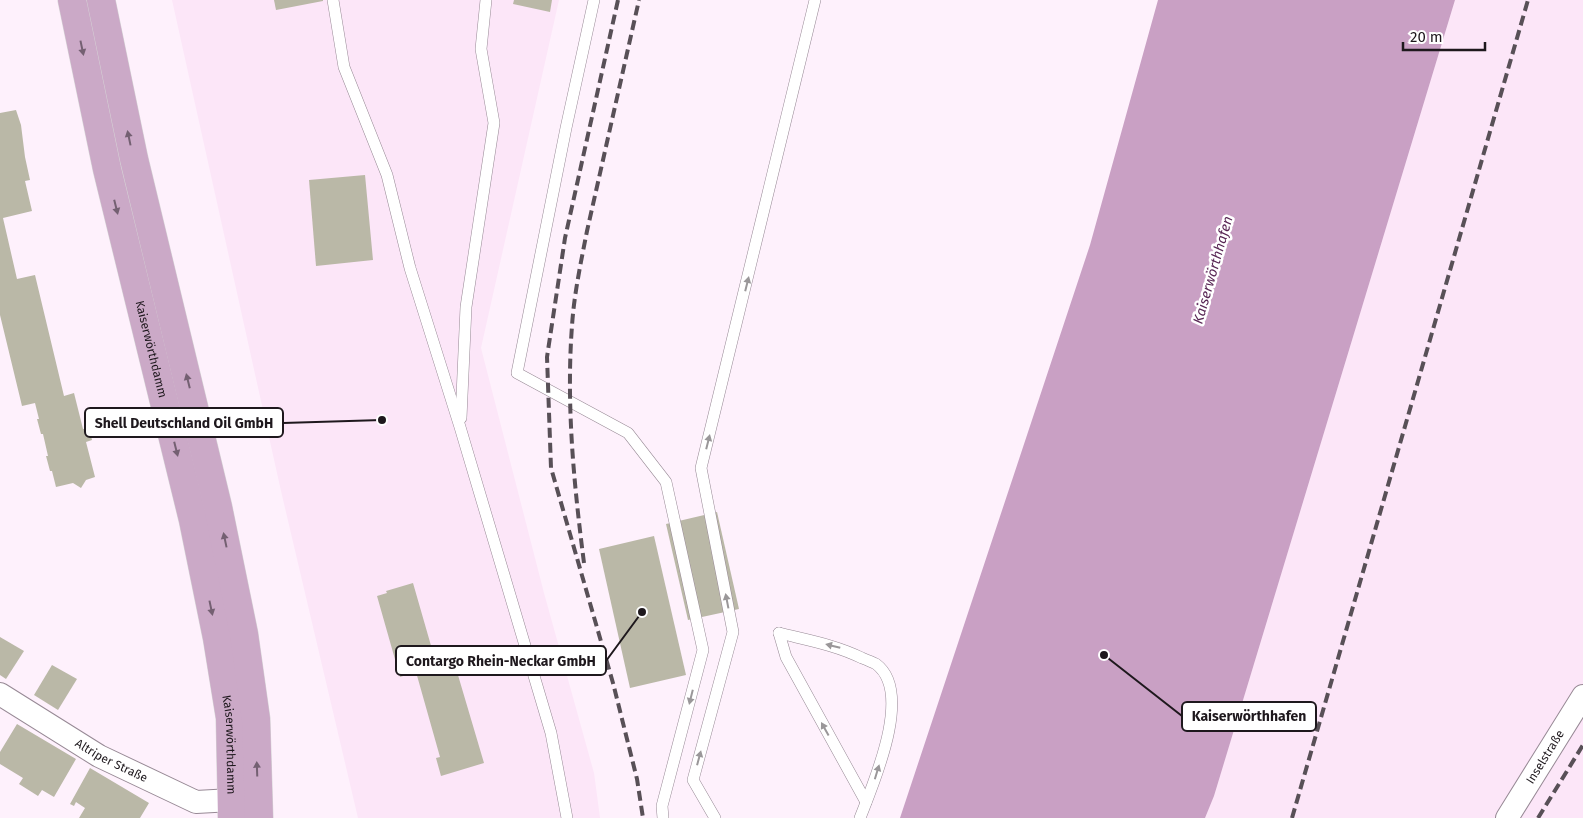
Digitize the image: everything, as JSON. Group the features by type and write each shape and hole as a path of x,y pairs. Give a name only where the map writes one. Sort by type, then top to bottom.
{"main road":[{"name":"Kaiserwörthdamm","path":"72,0 107,169 193,520 218,638 230,718 232,809"},
{"name":"Kaiserwörthdamm","path":"101,0 134,159 218,507 244,634 256,718 259,818"}],"street":[{"name":"Altriper Straße","path":"0,694 99,756 196,802 232,809"},
{"name":"Inselstraße","path":"1507,818 1583,696"}],"lane":[{"path":"333,0 344,67 387,175 410,268 460,427 550,733 567,818"},
{"path":"460,427 466,307 494,123 481,49 486,0"},
{"path":"594,0 566,128 517,373 628,433 666,482 703,650 662,806 664,818"},
{"path":"715,818 693,780 733,632 701,468 815,0"},
{"path":"860,818 874,782 892,714 893,695 888,677 877,665 843,649 779,633 786,658 866,802"}],"shaded area":[{"path":"172,0 559,0 481,348 544,593 594,773 600,818 358,818 281,491"},
{"path":"1455,0 1583,0 1583,818 1205,818 1214,796"}],"water":[{"path":"1158,0 1455,0 1214,796 1205,818 900,818 1090,245"}],"building":[{"path":"274,0 323,0 323,1 276,10"},
{"path":"514,0 552,0 550,12 513,4"},
{"path":"16,110 21,125 30,180 25,181 32,211 3,218 17,279 35,275 64,396 74,393 83,429 89,428 92,440 86,442 95,477 86,480 81,488 73,483 56,487 46,456 48,456 37,419 39,419 35,403 22,406 0,315 0,113"},
{"path":"365,175 373,260 316,266 309,180"},
{"path":"717,512 739,609 688,620 666,524"},
{"path":"654,536 686,675 630,688 599,549"},
{"path":"413,583 438,670 455,665 484,763 441,776 436,758 440,757 416,672 400,677 377,596 387,593 386,591"},
{"path":"0,637 24,651 6,679 0,675"},
{"path":"52,665 77,679 58,710 34,695"},
{"path":"17,724 76,759 54,797 42,790 38,796 19,784 23,778 0,764 0,752"},
{"path":"90,768 149,803 140,818 79,818 85,808 76,802 74,806 70,804"}],"railway":[{"path":"618,0 565,238 547,357 551,468 613,683 637,779 643,818"},
{"path":"584,563 572,445 570,356 573,314 587,231 639,0"},
{"path":"1292,818 1528,0"},
{"path":"1538,818 1583,745"}],"place":[{"name":"Shell Deutschland Oil GmbH","path":"382,420"},
{"name":"Contargo Rhein-Neckar GmbH","path":"642,612"},
{"name":"Kaiserwörthhafen","path":"1104,655"}]}
